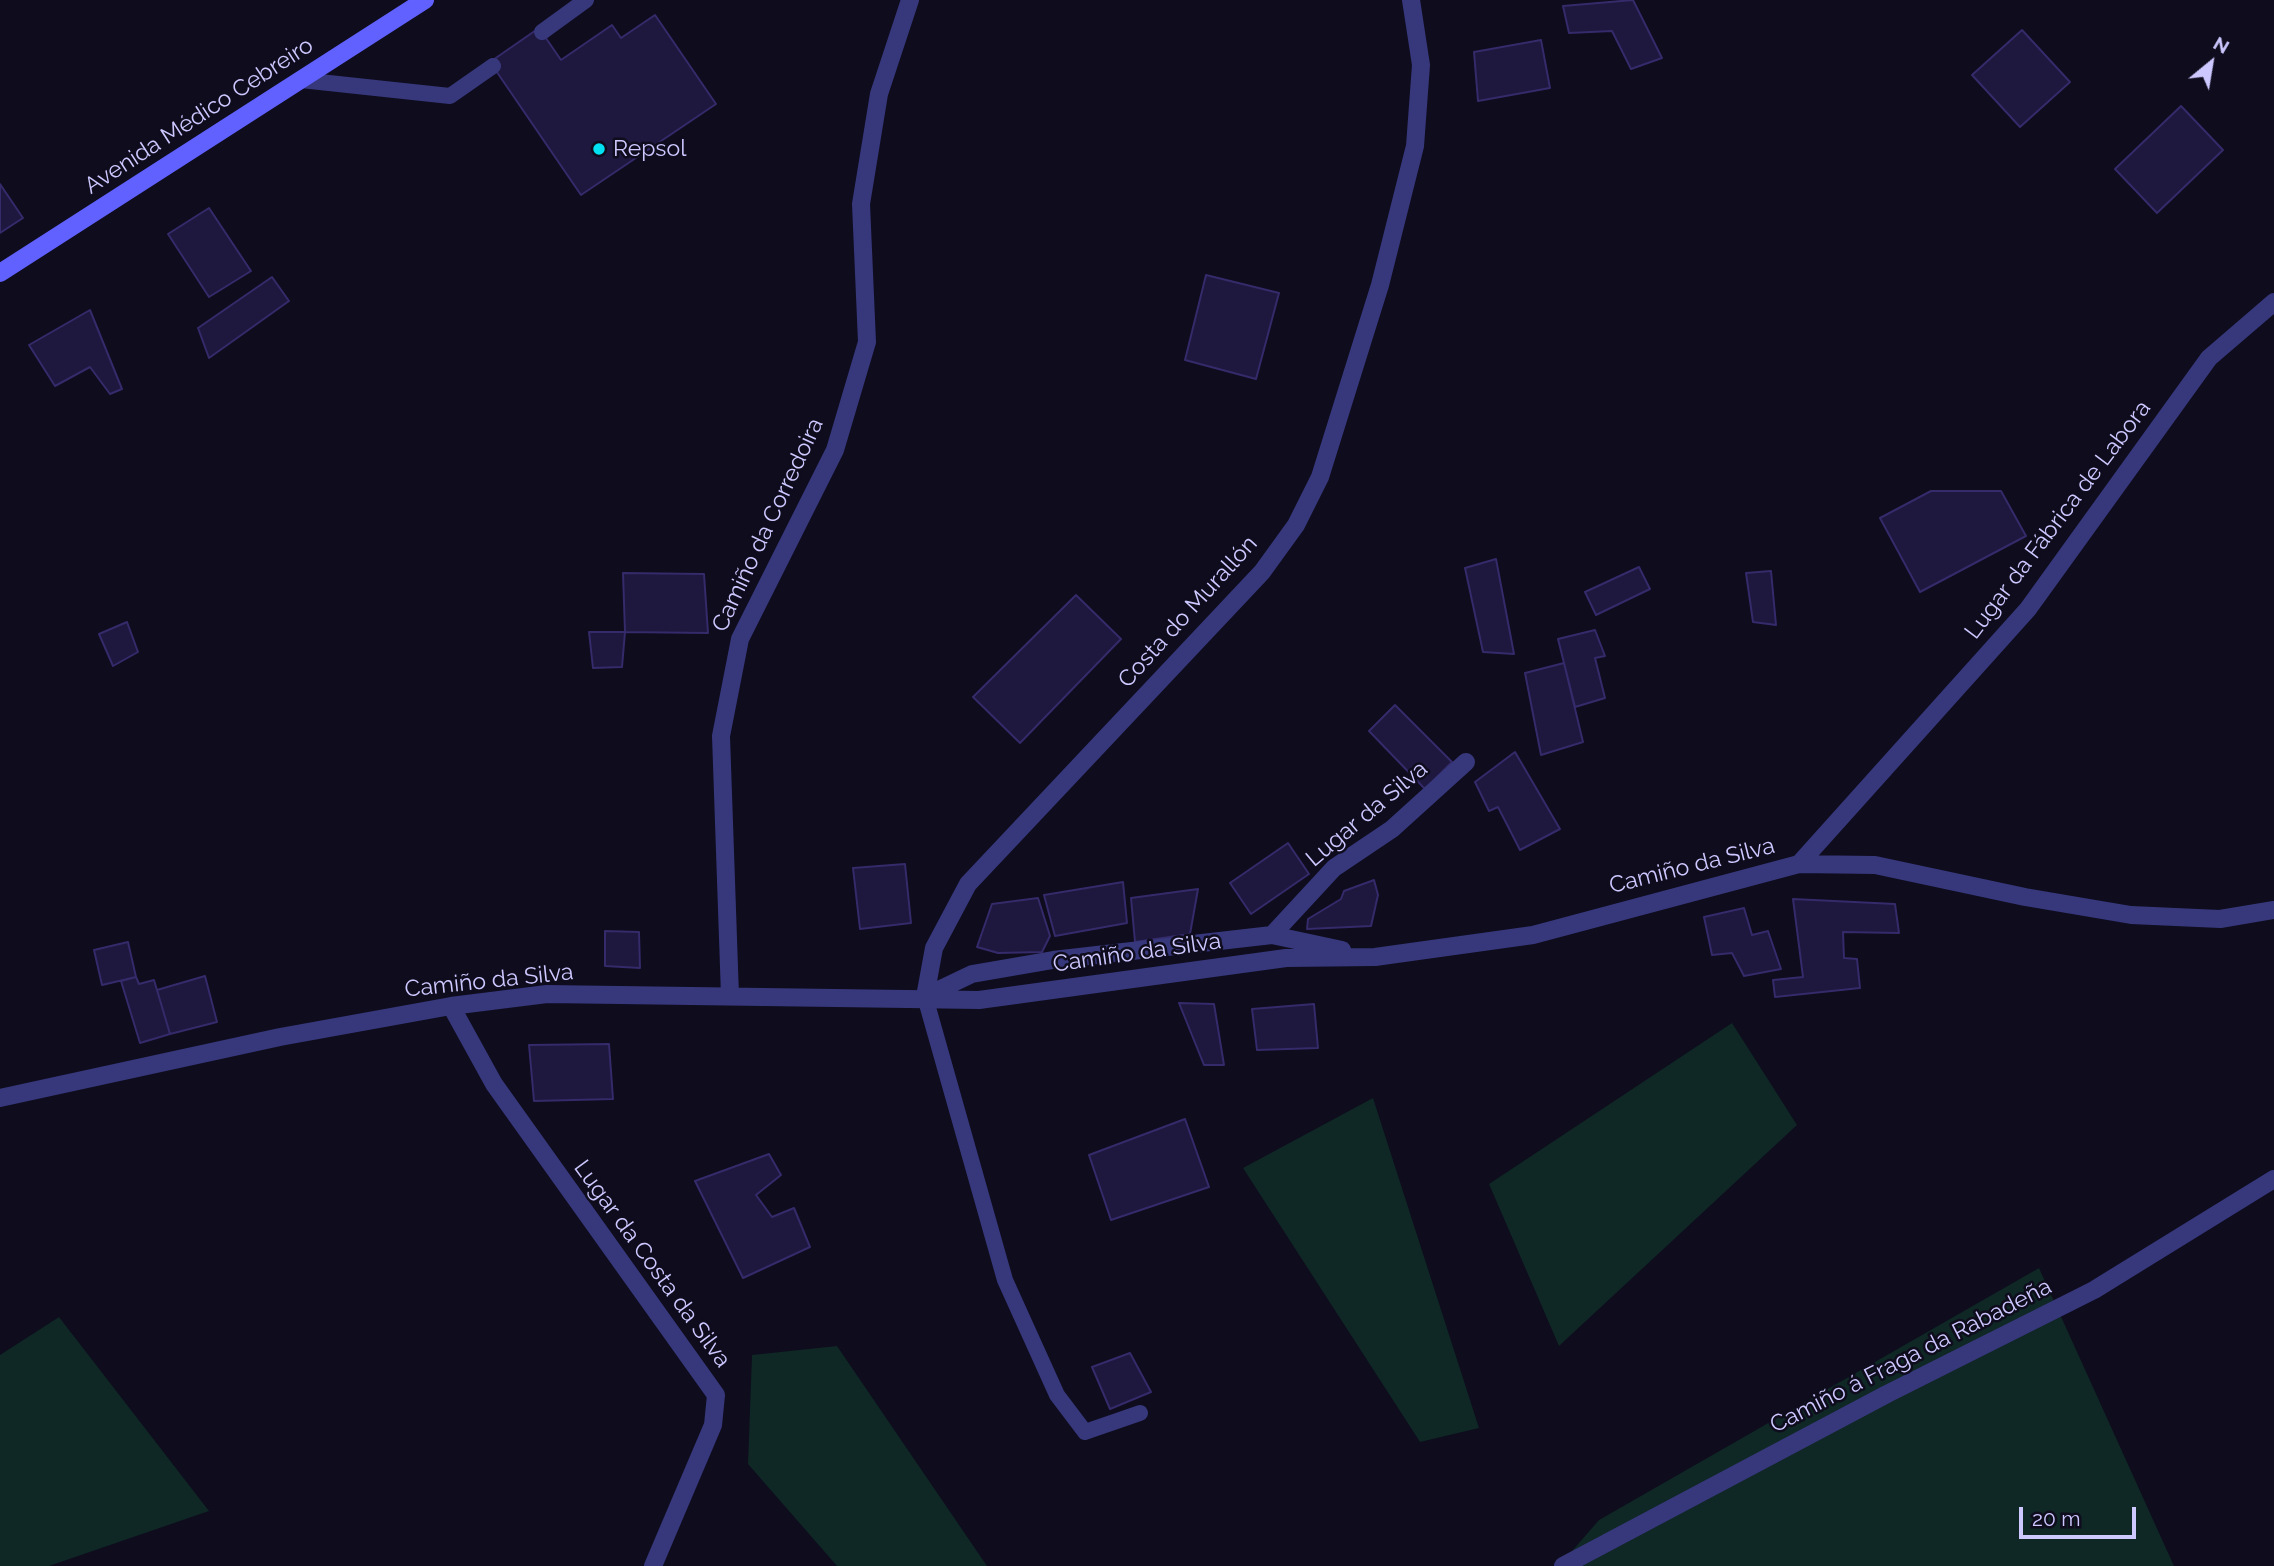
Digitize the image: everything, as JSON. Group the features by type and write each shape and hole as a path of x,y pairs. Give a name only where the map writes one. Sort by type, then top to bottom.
{"main road":[{"name":"Avenida Médico Cebreiro","path":"0,273 425,0"}],"street":[{"name":"Camiño da Corredoira","path":"730,996 721,736 740,639 835,450 867,342 861,204 879,94 910,0"},
{"name":"Costa do Murallón","path":"925,997 934,948 968,884 1262,572 1296,525 1320,477 1380,285 1415,146 1421,65 1411,0"},
{"name":"Lugar da Fábrica de Labora","path":"1799,864 2028,609 2209,358 2274,302"},
{"name":"Lugar da Silva","path":"1272,935 1334,868 1392,828 1466,762"},
{"name":"Camiño da Silva","path":"0,1098 280,1037 451,1006 547,994 925,997 979,1000 1286,958 1375,957 1533,935 1799,864 1875,865 2025,897 2131,915 2220,919 2274,910"},
{"path":"925,997 972,974 1054,960 1272,935 1375,957"},
{"name":"Lugar da Costa da Silva","path":"451,1006 494,1084 716,1395 713,1425 653,1566"},
{"name":"Camiño á Fraga da Rabadeña","path":"1563,1566 1887,1394 2094,1290 2274,1179"}],"lane":[{"path":"542,32 586,0"},
{"path":"300,80 450,96 493,66"},
{"path":"925,997 1005,1280 1057,1395 1084,1432 1140,1413"}],"green space":[{"path":"1732,1023 1797,1125 1559,1346 1489,1184"},
{"path":"1373,1098 1479,1428 1420,1442 1243,1168"},
{"path":"2039,1268 2174,1566 1559,1566 1599,1520"},
{"path":"59,1317 209,1511 49,1566 0,1566 0,1355"},
{"path":"837,1346 987,1566 837,1566 748,1464 752,1355"}],"building":[{"path":"1633,0 1662,58 1631,69 1612,31 1569,33 1563,6"},
{"name":"Repsol","path":"655,15 716,104 581,195 490,62 539,28 561,60 612,25 621,38"},
{"path":"2022,30 2070,82 2020,127 1972,75"},
{"path":"1541,40 1550,88 1478,101 1474,52"},
{"path":"2181,106 2223,150 2157,213 2115,169"},
{"path":"0,184 23,218 0,233"},
{"path":"209,208 251,271 209,297 168,234"},
{"path":"1206,275 1279,293 1256,379 1185,360"},
{"path":"272,277 289,301 209,358 198,328"},
{"path":"90,310 122,389 110,394 90,367 55,386 29,345"},
{"path":"1931,491 2001,491 2026,536 1920,592 1880,518"},
{"path":"1496,559 1514,654 1483,652 1465,568"},
{"path":"1639,567 1650,589 1596,615 1585,592"},
{"path":"1771,571 1776,625 1753,622 1746,573"},
{"path":"623,573 704,574 708,633 625,632"},
{"path":"1076,595 1121,639 1020,743 973,697"},
{"path":"127,622 138,652 113,666 99,634"},
{"path":"1595,630 1605,656 1595,658 1605,698 1575,707 1558,639"},
{"path":"589,632 625,632 622,667 593,668"},
{"path":"1564,663 1583,742 1541,755 1525,673"},
{"path":"1395,705 1452,762 1425,789 1369,731"},
{"path":"1515,752 1560,829 1520,850 1498,807 1489,811 1475,782"},
{"path":"1288,843 1309,874 1251,914 1230,883"},
{"path":"905,864 911,923 860,929 853,868"},
{"path":"1374,880 1378,895 1371,926 1307,929 1308,919 1341,899 1344,891"},
{"path":"1123,882 1127,923 1055,936 1044,895"},
{"path":"1198,889 1190,934 1135,942 1131,898"},
{"path":"1038,898 1050,936 1042,952 998,953 977,947 992,904"},
{"path":"1793,899 1895,904 1899,933 1843,932 1844,958 1857,959 1860,988 1775,997 1773,980 1803,977"},
{"path":"1744,908 1752,935 1768,931 1781,969 1744,976 1732,953 1712,955 1704,917"},
{"path":"605,931 639,932 640,968 605,966"},
{"path":"128,942 136,977 102,985 94,950"},
{"path":"205,976 217,1022 170,1034 157,990"},
{"path":"136,977 139,984 154,980 170,1034 140,1043 121,981"},
{"path":"1179,1003 1214,1004 1224,1065 1204,1065"},
{"path":"1314,1004 1318,1048 1257,1050 1252,1009"},
{"path":"609,1044 613,1099 534,1101 529,1045"},
{"path":"1185,1119 1209,1187 1111,1220 1089,1155"},
{"path":"769,1154 781,1175 756,1195 772,1217 794,1208 810,1247 743,1278 695,1181"},
{"path":"1130,1353 1151,1392 1110,1409 1092,1367"}],"place":[{"name":"Repsol","path":"599,149"}]}
